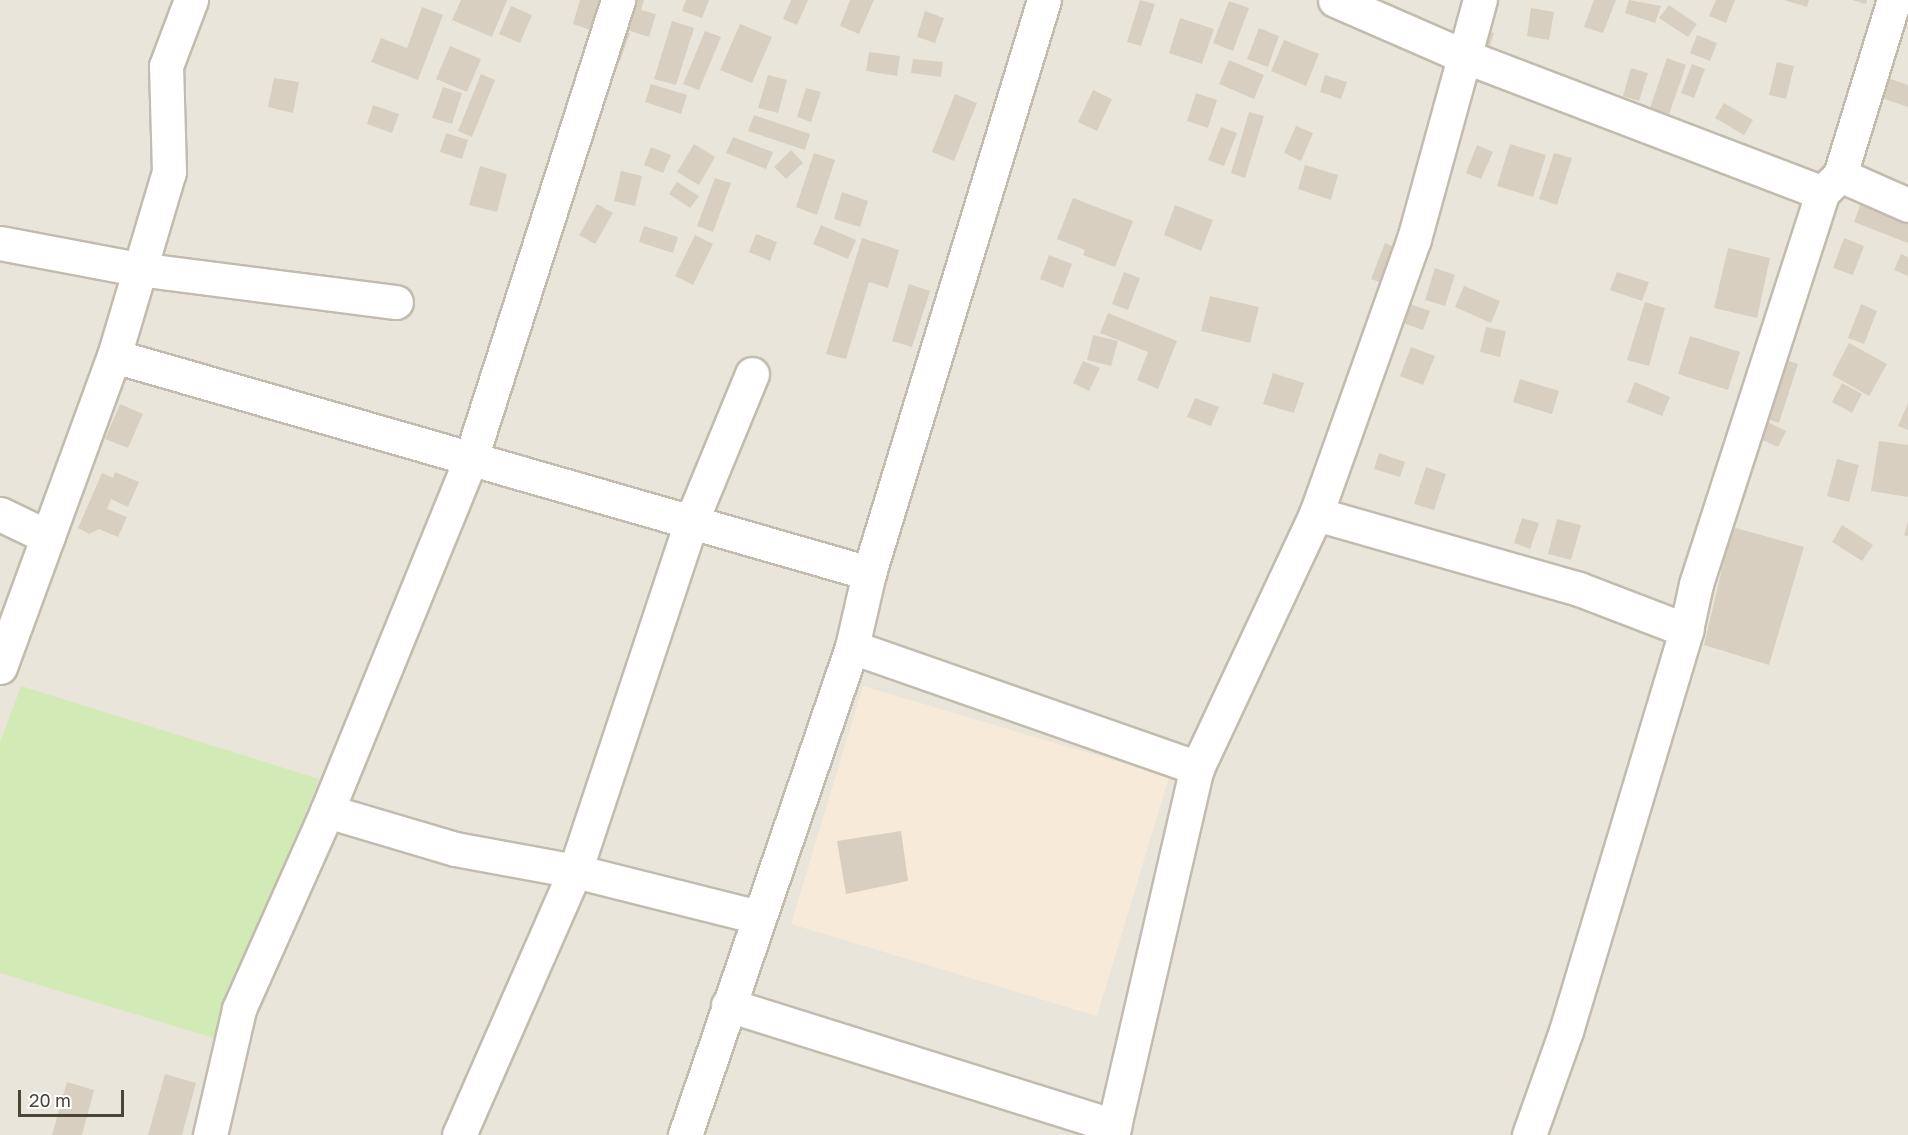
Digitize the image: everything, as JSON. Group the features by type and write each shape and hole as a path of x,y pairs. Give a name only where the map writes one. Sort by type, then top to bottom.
{"street":[{"path":"0,667 114,356 138,269 169,172 166,66 191,0"},
{"path":"210,1135 240,1009 327,811 471,458 618,0"},
{"path":"685,1135 852,647 868,573 1044,0"},
{"path":"1335,0 1464,56 1831,184 1908,205"},
{"path":"728,1005 1113,1130 1197,768 1316,514 1414,239 1480,0"},
{"path":"1529,1135 1566,1031 1686,630 1696,584 1894,0"},
{"path":"0,243 138,269 396,302"},
{"path":"114,356 868,573"},
{"path":"459,1135 575,871 691,522 753,374"},
{"path":"0,514 48,537"},
{"path":"1316,514 1579,590 1686,630"},
{"path":"852,647 1197,768"},
{"path":"327,811 455,849 575,871 759,916"}],"shaded area":[{"path":"0,0 1908,0 1908,1135 0,1135"},
{"path":"863,686 1169,777 1097,1016 791,924"}],"green space":[{"path":"21,686 319,779 217,1039 0,973 0,742"}],"building":[{"path":"461,0 507,0 492,37 452,20"},
{"path":"580,0 599,0 590,30 573,24"},
{"path":"623,0 644,0 641,10 656,14 649,37 615,26"},
{"path":"686,0 709,0 702,18 682,11"},
{"path":"791,0 808,0 797,25 783,19"},
{"path":"850,0 874,0 859,34 840,26"},
{"path":"1140,0 1155,4 1141,46 1127,42"},
{"path":"1594,0 1616,0 1603,33 1584,27"},
{"path":"1629,0 1661,6 1655,23 1625,13"},
{"path":"1716,0 1735,0 1726,23 1709,16"},
{"path":"1784,0 1809,0 1807,7"},
{"path":"1852,0 1867,0 1866,4"},
{"path":"1229,1 1249,8 1233,51 1213,43"},
{"path":"1669,5 1697,24 1688,37 1659,18"},
{"path":"511,6 532,15 520,43 499,34"},
{"path":"422,7 443,15 418,80 371,62 381,38 407,48"},
{"path":"1531,8 1554,12 1549,40 1527,36"},
{"path":"925,11 944,18 935,43 917,37"},
{"path":"1180,18 1214,29 1202,64 1169,53"},
{"path":"672,21 694,28 676,85 654,79"},
{"path":"740,24 772,37 752,83 720,70"},
{"path":"1465,24 1494,33 1489,49 1460,40"},
{"path":"611,27 630,33 620,61 601,54"},
{"path":"1259,28 1279,36 1268,67 1247,59"},
{"path":"705,31 721,37 699,90 683,84"},
{"path":"1697,35 1717,43 1710,61 1690,53"},
{"path":"1284,40 1319,54 1306,86 1271,71"},
{"path":"450,46 481,59 467,92 436,79"},
{"path":"869,52 900,56 897,76 866,71"},
{"path":"1667,58 1686,65 1666,123 1647,117"},
{"path":"913,59 943,62 941,77 911,73"},
{"path":"1229,60 1264,75 1254,99 1219,84"},
{"path":"1777,62 1794,66 1786,99 1769,95"},
{"path":"1692,64 1705,69 1694,98 1681,93"},
{"path":"1631,68 1648,73 1639,101 1623,96"},
{"path":"481,74 495,80 472,137 458,131"},
{"path":"768,75 787,80 778,113 758,108"},
{"path":"1325,75 1347,82 1341,99 1320,92"},
{"path":"1885,77 1908,85 1908,107 1879,97"},
{"path":"274,78 299,82 293,113 268,107"},
{"path":"651,84 687,95 681,114 645,102"},
{"path":"443,87 462,93 452,124 432,118"},
{"path":"806,88 821,92 811,122 797,117"},
{"path":"1093,90 1112,99 1097,131 1078,122"},
{"path":"1196,93 1217,100 1208,128 1187,121"},
{"path":"955,94 977,103 954,161 932,152"},
{"path":"1724,103 1753,120 1744,135 1715,118"},
{"path":"373,105 399,114 392,133 367,124"},
{"path":"1249,112 1264,116 1245,178 1231,173"},
{"path":"754,115 810,134 805,150 748,131"},
{"path":"1296,126 1313,133 1301,161 1284,153"},
{"path":"1221,127 1237,133 1224,166 1208,160"},
{"path":"446,133 468,140 462,159 440,152"},
{"path":"733,137 773,152 766,169 726,153"},
{"path":"694,144 715,157 699,185 677,172"},
{"path":"1510,144 1546,155 1533,197 1497,186"},
{"path":"1477,145 1493,152 1481,179 1466,173"},
{"path":"651,147 671,155 663,173 644,165"},
{"path":"791,150 803,163 786,179 774,167"},
{"path":"814,153 835,160 817,215 796,207"},
{"path":"1554,153 1572,158 1557,205 1539,199"},
{"path":"1305,165 1338,175 1331,200 1298,189"},
{"path":"480,166 507,174 497,212 469,205"},
{"path":"621,171 642,176 635,206 614,201"},
{"path":"715,178 731,183 713,232 697,226"},
{"path":"677,182 699,196 690,208 669,194"},
{"path":"842,192 868,201 860,227 834,219"},
{"path":"1073,198 1133,221 1115,267 1083,255 1085,250 1057,239"},
{"path":"1861,203 1908,222 1908,243 1854,222"},
{"path":"597,204 613,213 595,244 579,235"},
{"path":"1175,205 1213,220 1201,251 1164,235"},
{"path":"821,225 856,240 848,259 813,244"},
{"path":"644,226 678,237 673,253 639,242"},
{"path":"756,234 777,242 770,261 749,252"},
{"path":"695,235 713,244 693,285 675,276"},
{"path":"862,238 899,250 888,288 869,282 846,359 826,354"},
{"path":"1844,238 1864,246 1853,275 1833,268"},
{"path":"1385,243 1407,252 1393,287 1371,279"},
{"path":"1728,248 1770,258 1757,318 1714,308"},
{"path":"1901,254 1908,257 1908,276 1894,270"},
{"path":"1049,255 1072,264 1063,288 1040,279"},
{"path":"1435,268 1455,275 1445,306 1425,300"},
{"path":"1124,272 1140,278 1128,310 1112,304"},
{"path":"1617,272 1649,282 1642,301 1610,290"},
{"path":"909,284 930,291 912,347 892,341"},
{"path":"1464,286 1500,301 1491,323 1455,307"},
{"path":"1210,296 1259,307 1250,343 1201,331"},
{"path":"1390,297 1430,311 1423,330 1383,316"},
{"path":"1645,302 1665,308 1649,366 1627,360"},
{"path":"1861,304 1877,311 1864,344 1848,338"},
{"path":"1108,313 1177,341 1158,389 1137,380 1148,352 1100,333"},
{"path":"1486,327 1506,331 1500,357 1480,352"},
{"path":"1093,335 1118,341 1111,366 1087,360"},
{"path":"1690,336 1740,352 1728,390 1678,374"},
{"path":"1849,343 1887,364 1869,396 1832,375"},
{"path":"1411,347 1435,356 1423,385 1400,376"},
{"path":"1780,358 1798,364 1779,423 1761,417"},
{"path":"1083,361 1100,368 1089,391 1073,383"},
{"path":"1273,373 1304,383 1294,413 1263,404"},
{"path":"1520,379 1559,391 1552,414 1513,402"},
{"path":"1635,382 1670,397 1662,416 1627,402"},
{"path":"1842,383 1862,394 1852,413 1832,402"},
{"path":"1195,398 1219,407 1211,426 1187,417"},
{"path":"1908,403 1908,430 1898,426"},
{"path":"120,404 143,414 128,448 105,439"},
{"path":"1762,419 1786,431 1778,447 1754,436"},
{"path":"1879,441 1908,445 1908,497 1871,491"},
{"path":"1379,453 1405,462 1400,477 1374,469"},
{"path":"1837,459 1859,465 1849,502 1827,496"},
{"path":"1426,467 1446,474 1434,510 1414,504"},
{"path":"115,472 139,482 128,507 111,499 107,509 127,517 118,537 99,529 89,534 78,528 102,473 113,478"},
{"path":"1522,518 1539,523 1530,549 1514,543"},
{"path":"1557,519 1581,525 1571,560 1548,554"},
{"path":"1908,522 1908,536 1904,535"},
{"path":"1842,525 1873,545 1862,561 1832,542"},
{"path":"1732,527 1804,547 1769,665 1704,645"},
{"path":"901,831 908,881 846,894 837,841"},
{"path":"165,1074 196,1083 182,1135 148,1135"},
{"path":"67,1082 94,1090 82,1135 52,1135"}]}
